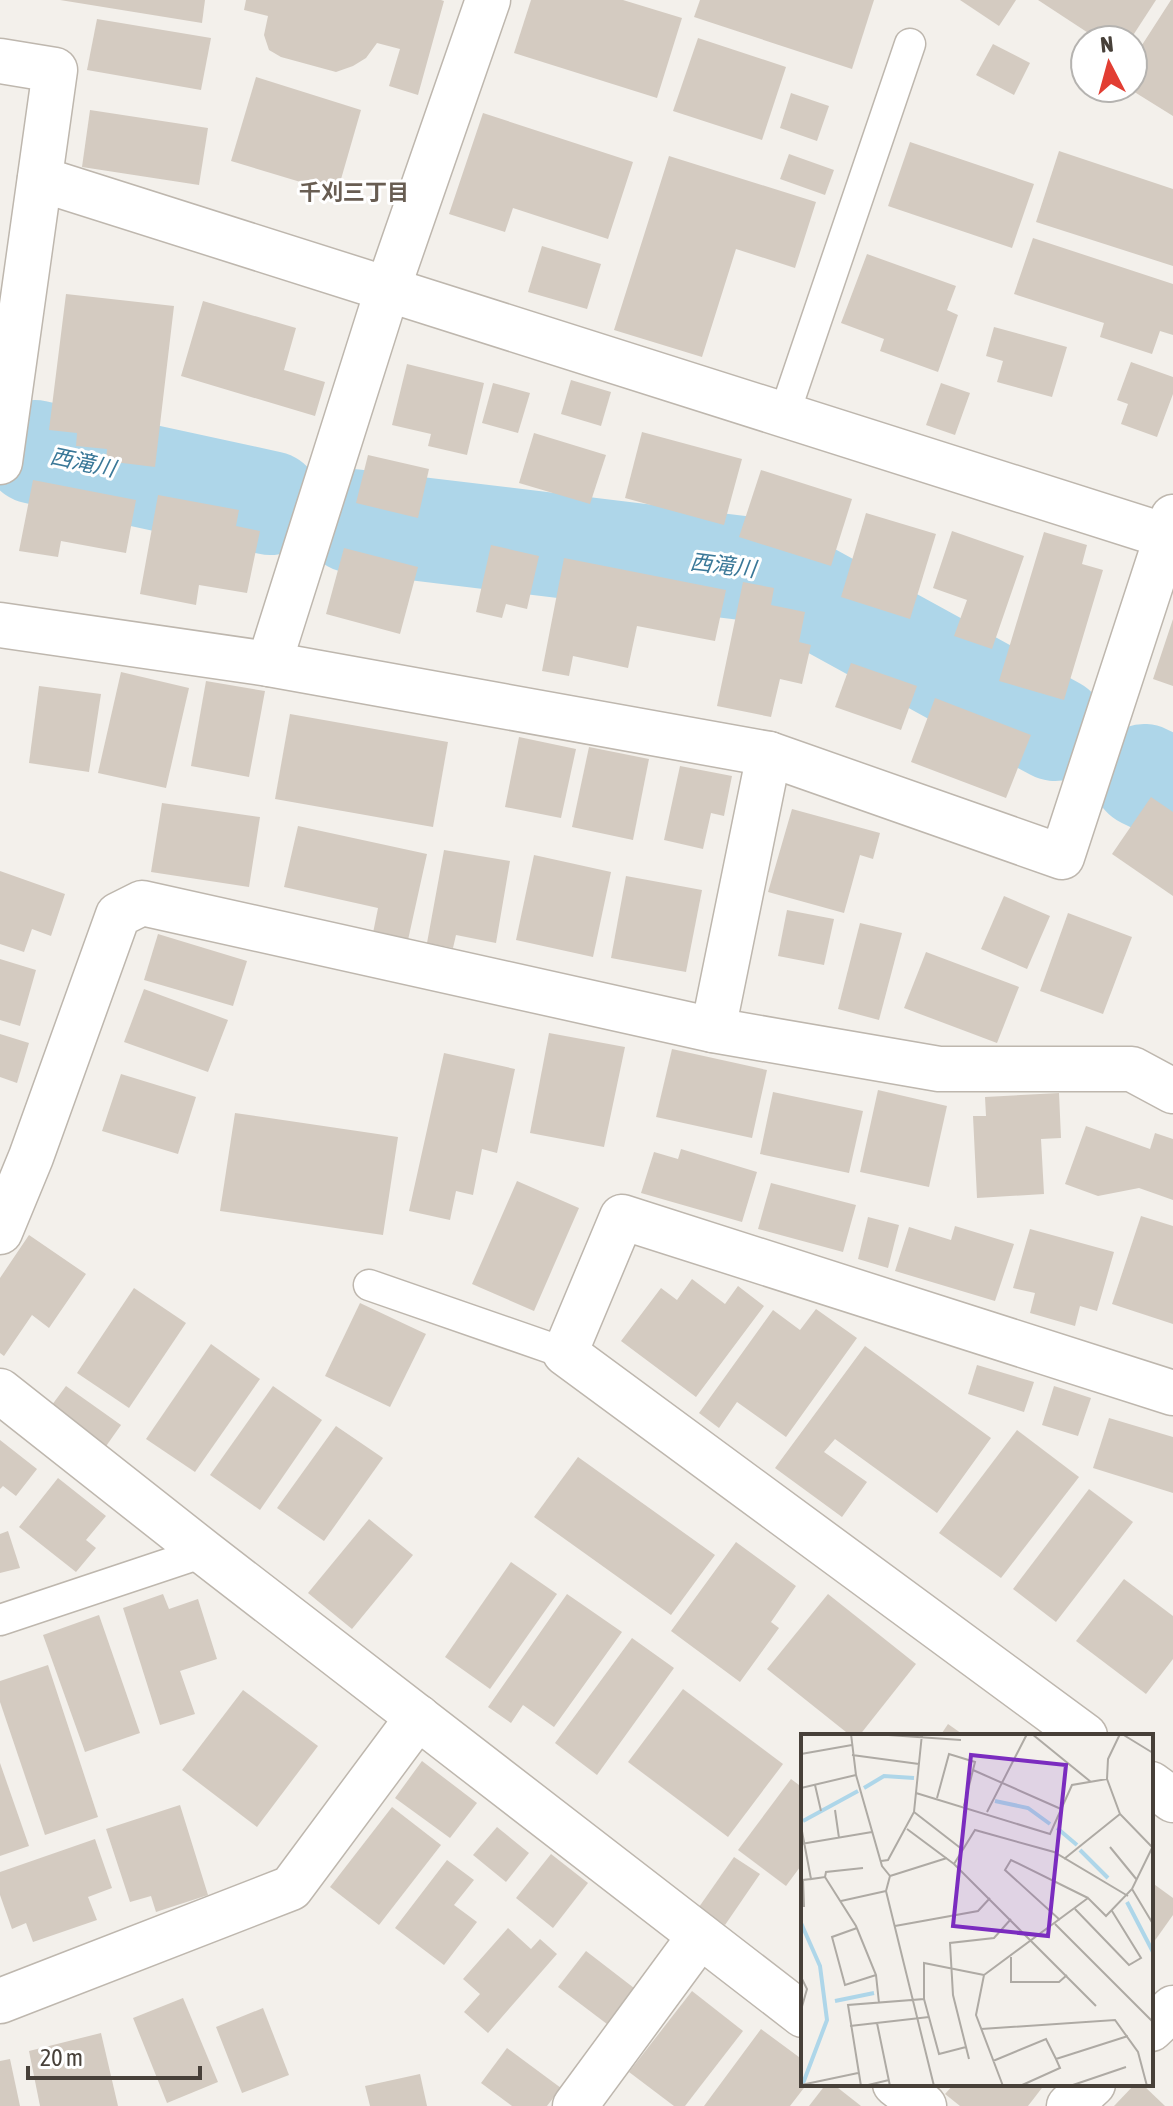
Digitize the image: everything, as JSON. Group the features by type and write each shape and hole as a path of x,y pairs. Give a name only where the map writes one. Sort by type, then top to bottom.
{"street":[{"path":"269,664 388,288 488,0"},
{"path":"0,61 55,70 0,462"},
{"path":"0,625 269,664 769,754 1062,857 1170,527 784,415 40,179"},
{"path":"713,1030 769,754"},
{"path":"0,1232 15,1149 118,915 142,903 713,1030 939,1069 1132,1069 1173,1091"},
{"path":"1082,1734 565,1353 622,1217 1173,1393"},
{"path":"0,1391 801,2013"},
{"path":"0,2001 291,1888 418,1717"},
{"path":"1153,1785 1173,1800"},
{"path":"575,2106 700,1936"},
{"path":"1153,2027 1173,2008"},
{"path":"898,2086 924,2106"},
{"path":"1069,2106 1091,2086"}],"lane":[{"path":"784,415 910,44"},
{"path":"369,1285 565,1353"},
{"path":"0,1620 204,1552"}],"building":[{"path":"60,0 205,0 202,23"},
{"path":"246,0 444,1 418,95 389,86 400,49 377,43 366,58 336,72 281,57 269,50 264,35 268,16 244,10"},
{"path":"531,0 623,0 682,18 657,98 514,53"},
{"path":"700,0 874,0 852,69 694,17"},
{"path":"960,0 1016,0 999,26"},
{"path":"1038,0 1156,0 1140,24 1075,24"},
{"path":"1173,0 1173,116 1149,101 1149,34"},
{"path":"97,19 211,38 201,90 87,70"},
{"path":"698,38 786,67 762,140 673,111"},
{"path":"993,44 1030,63 1014,95 976,75"},
{"path":"256,77 361,110 337,193 231,161"},
{"path":"791,93 829,106 817,141 780,128"},
{"path":"90,110 208,128 199,185 82,167"},
{"path":"483,113 633,162 608,239 513,208 505,232 449,214"},
{"path":"910,142 1034,184 1012,248 888,206"},
{"path":"1059,151 1173,189 1173,266 1036,222"},
{"path":"789,154 834,170 825,195 780,179"},
{"path":"669,156 816,202 795,268 736,249 702,357 614,330"},
{"path":"1033,238 1173,284 1173,335 1160,331 1152,354 1100,337 1104,323 1014,294"},
{"path":"542,246 601,264 587,309 528,292"},
{"path":"867,254 956,286 947,310 958,315 938,372 880,351 884,339 841,323"},
{"path":"66,294 174,306 155,467 106,461 107,449 76,446 77,433 49,430"},
{"path":"203,301 296,328 284,370 325,382 315,416 181,376"},
{"path":"994,327 1067,347 1052,397 997,382 1003,361 986,356"},
{"path":"1131,362 1173,377 1173,394 1157,437 1121,424 1128,404 1117,400"},
{"path":"407,364 484,383 467,455 428,446 431,434 392,425"},
{"path":"571,380 611,392 601,426 561,414"},
{"path":"493,383 530,393 518,433 482,423"},
{"path":"941,383 970,393 955,435 926,425"},
{"path":"642,432 742,459 724,525 625,498"},
{"path":"534,433 606,455 590,504 519,483"},
{"path":"368,455 429,469 418,518 356,503"},
{"path":"761,470 852,499 831,566 739,537"},
{"path":"33,480 136,500 126,553 61,541 58,557 19,551"},
{"path":"158,495 239,510 236,526 260,531 247,593 199,585 196,605 140,594"},
{"path":"866,513 936,534 910,619 841,597"},
{"path":"952,531 1024,556 992,649 954,636 967,600 933,588"},
{"path":"1044,532 1087,545 1082,564 1103,570 1064,700 999,681"},
{"path":"491,545 539,556 527,609 506,604 502,618 476,612"},
{"path":"344,548 418,567 400,634 326,614"},
{"path":"564,558 726,590 715,641 637,626 628,668 573,656 569,676 542,671"},
{"path":"743,582 774,588 771,605 805,612 799,642 811,645 802,684 780,679 771,717 717,706"},
{"path":"1173,619 1173,686 1153,679"},
{"path":"851,663 917,686 901,730 835,707"},
{"path":"121,672 189,688 166,788 98,773"},
{"path":"206,681 265,691 249,777 191,766"},
{"path":"39,686 101,694 89,772 29,763"},
{"path":"935,698 1031,735 1006,798 911,762"},
{"path":"290,714 448,742 433,827 275,799"},
{"path":"519,737 576,749 561,818 505,807"},
{"path":"589,747 649,759 633,840 572,827"},
{"path":"680,766 732,776 724,816 711,813 703,849 664,840"},
{"path":"1151,797 1173,812 1173,896 1112,854"},
{"path":"162,803 260,817 249,887 151,872"},
{"path":"792,809 880,833 873,859 860,855 844,913 768,892"},
{"path":"298,826 427,854 408,940 373,933 378,908 284,887"},
{"path":"444,850 510,861 496,943 456,935 453,948 427,943"},
{"path":"534,855 611,872 593,957 516,940"},
{"path":"0,871 65,894 51,936 32,929 24,952 0,944"},
{"path":"626,876 702,890 686,972 611,958"},
{"path":"1004,896 1050,916 1027,969 981,949"},
{"path":"787,910 834,919 824,965 778,956"},
{"path":"1068,913 1132,937 1103,1014 1040,991"},
{"path":"860,923 902,933 879,1020 838,1009"},
{"path":"158,934 247,961 233,1006 144,980"},
{"path":"926,952 1019,987 997,1043 904,1008"},
{"path":"0,959 36,970 20,1026 0,1020"},
{"path":"144,989 228,1020 208,1072 124,1042"},
{"path":"549,1033 625,1047 604,1147 530,1133"},
{"path":"0,1034 29,1043 17,1083 0,1077"},
{"path":"672,1049 767,1070 752,1138 656,1117"},
{"path":"444,1053 515,1069 497,1153 482,1149 473,1195 456,1191 450,1220 409,1211"},
{"path":"121,1074 196,1097 178,1154 102,1131"},
{"path":"878,1090 947,1106 929,1187 860,1172"},
{"path":"773,1092 863,1111 849,1173 760,1154"},
{"path":"1059,1093 1061,1138 1041,1139 1044,1194 977,1198 973,1116 986,1116 985,1097"},
{"path":"235,1113 398,1137 383,1235 220,1211"},
{"path":"1086,1126 1150,1149 1155,1133 1173,1139 1173,1200 1139,1188 1098,1196 1065,1184"},
{"path":"681,1149 757,1172 742,1222 641,1193 654,1152 678,1159"},
{"path":"517,1181 579,1208 534,1311 472,1284"},
{"path":"771,1183 856,1205 843,1252 758,1229"},
{"path":"1141,1216 1173,1226 1173,1324 1112,1304"},
{"path":"868,1217 899,1225 888,1268 858,1259"},
{"path":"955,1226 1014,1244 995,1301 895,1271 909,1227 951,1240"},
{"path":"1030,1229 1114,1252 1097,1311 1080,1306 1075,1326 1030,1313 1035,1293 1013,1288"},
{"path":"29,1235 86,1274 49,1328 32,1315 4,1356 0,1353 0,1278"},
{"path":"692,1279 725,1304 738,1286 764,1306 696,1397 621,1341 661,1288 677,1300"},
{"path":"134,1288 186,1323 129,1408 77,1373"},
{"path":"360,1303 426,1334 390,1407 325,1376"},
{"path":"816,1309 857,1338 786,1437 737,1402 719,1428 699,1413 773,1310 800,1330"},
{"path":"211,1344 260,1379 195,1472 146,1439"},
{"path":"865,1346 991,1438 937,1513 835,1439 824,1452 867,1482 842,1517 775,1468"},
{"path":"977,1365 1034,1382 1024,1412 968,1394"},
{"path":"66,1386 121,1425 104,1449 49,1409"},
{"path":"273,1386 322,1420 260,1510 210,1475"},
{"path":"1054,1386 1091,1398 1078,1436 1042,1425"},
{"path":"1109,1418 1173,1437 1173,1493 1093,1468"},
{"path":"336,1426 383,1458 324,1541 277,1508"},
{"path":"1017,1430 1079,1477 1001,1578 939,1533"},
{"path":"0,1440 37,1469 16,1496 3,1486 0,1489"},
{"path":"578,1457 715,1555 671,1615 534,1517"},
{"path":"58,1478 106,1516 86,1540 96,1548 76,1572 19,1527"},
{"path":"1089,1489 1133,1522 1056,1622 1013,1589"},
{"path":"369,1519 413,1555 352,1629 308,1593"},
{"path":"8,1531 20,1568 0,1573 0,1534"},
{"path":"736,1542 796,1586 771,1622 779,1628 740,1682 671,1631"},
{"path":"511,1562 557,1594 490,1689 445,1657"},
{"path":"1124,1579 1173,1616 1173,1659 1146,1694 1076,1641"},
{"path":"163,1594 169,1609 198,1599 217,1659 180,1671 195,1714 160,1725 123,1608"},
{"path":"567,1594 622,1632 554,1727 523,1705 511,1723 488,1707"},
{"path":"828,1594 916,1664 861,1734 848,1734 767,1669"},
{"path":"99,1615 140,1733 85,1752 43,1635"},
{"path":"632,1638 674,1668 597,1775 555,1743"},
{"path":"48,1665 98,1817 45,1835 0,1702 0,1681"},
{"path":"683,1689 783,1764 728,1837 628,1762"},
{"path":"243,1690 318,1746 257,1827 182,1770"},
{"path":"948,1724 962,1734 941,1734"},
{"path":"422,1761 477,1803 450,1838 395,1798"},
{"path":"0,1763 29,1846 0,1856"},
{"path":"791,1779 801,1786 801,1866 786,1886 738,1850"},
{"path":"180,1805 208,1895 156,1912 151,1896 130,1902 106,1829"},
{"path":"392,1807 441,1845 379,1925 330,1887"},
{"path":"497,1827 529,1853 506,1882 473,1855"},
{"path":"95,1839 112,1888 88,1897 97,1920 33,1942 26,1923 12,1929 0,1895 0,1872"},
{"path":"551,1854 588,1883 553,1928 516,1898"},
{"path":"734,1857 760,1874 725,1925 699,1907"},
{"path":"447,1860 474,1880 454,1905 477,1922 444,1965 395,1928"},
{"path":"1153,1883 1173,1898 1173,1915 1153,1943"},
{"path":"508,1928 531,1949 540,1939 557,1954 488,2033 464,2012 480,1994 463,1979"},
{"path":"586,1951 634,1988 607,2024 558,1987"},
{"path":"692,1991 743,2031 685,2106 674,2106 629,2072"},
{"path":"183,1998 218,2082 167,2103 133,2018"},
{"path":"263,2008 289,2075 242,2093 216,2027"},
{"path":"761,2029 801,2059 801,2086 805,2086 790,2106 704,2106"},
{"path":"101,2033 118,2106 40,2106 29,2051"},
{"path":"507,2048 561,2088 547,2106 512,2106 481,2083"},
{"path":"10,2059 20,2106 0,2106 0,2061"},
{"path":"420,2074 427,2106 370,2106 365,2086"},
{"path":"824,2086 836,2086 861,2106 809,2106"},
{"path":"952,2086 1043,2086 1028,2106 960,2106 945,2094"},
{"path":"1133,2086 1144,2086 1165,2106 1114,2106"}],"waterway":[{"name":"西滝川","path":"35,452 270,503"},
{"name":"西滝川","path":"353,521 767,571 1055,729"},
{"name":"西滝川","path":"1144,776 1173,790"}],"district":[{"name":"千刈三丁目","path":"354,192"}]}
